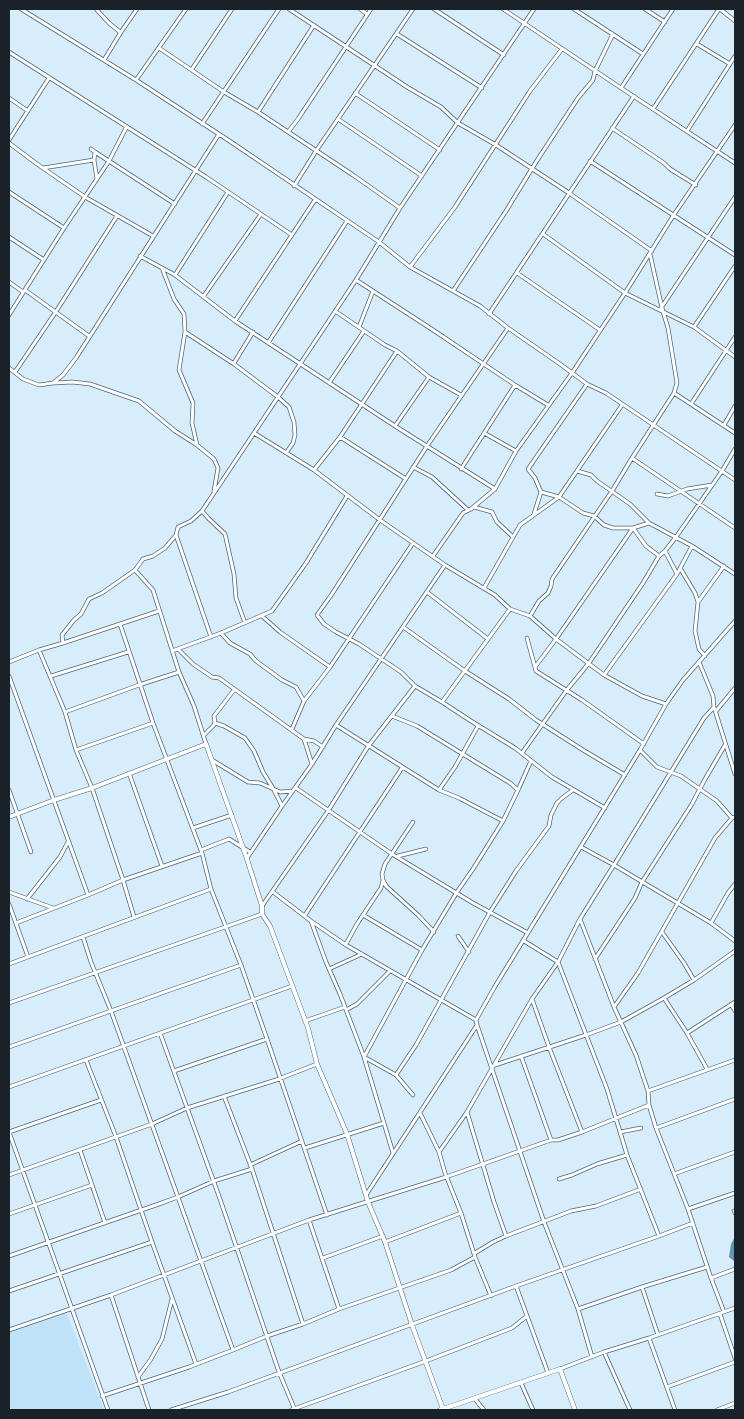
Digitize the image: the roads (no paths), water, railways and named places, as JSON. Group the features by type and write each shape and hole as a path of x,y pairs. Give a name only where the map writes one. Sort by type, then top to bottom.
{"street":[{"path":"20,9 136,80 219,134 379,242 410,267 480,306 587,384 606,393 735,480"},
{"path":"96,9 109,24 120,32"},
{"path":"104,60 120,32 137,9"},
{"path":"136,80 184,9"},
{"path":"192,69 232,9"},
{"path":"202,124 279,9"},
{"path":"290,9 406,87 441,107 458,123 496,145 531,170 569,193 651,253 662,311 668,328 676,375 677,383 674,393 612,491 552,579 548,593 539,601 530,616"},
{"path":"360,9 367,14"},
{"path":"288,132 371,9"},
{"path":"294,186 412,9"},
{"path":"434,9 504,55"},
{"path":"503,9 735,163"},
{"path":"63,644 62,635 81,614 89,599 102,593 135,570 142,560 153,556 165,548 176,535 178,527 191,521 202,511 356,280 400,208 534,9"},
{"path":"574,9 643,54"},
{"path":"645,9 665,22"},
{"path":"621,88 674,9"},
{"path":"653,109 719,9 735,21"},
{"path":"258,112 314,25"},
{"path":"397,34 482,88"},
{"path":"453,291 578,98 592,80 613,34"},
{"path":"697,44 730,64"},
{"path":"159,48 400,208"},
{"path":"410,267 455,207 530,92 562,48"},
{"path":"9,52 196,171 292,235"},
{"path":"687,131 735,56"},
{"path":"49,78 9,141 43,168 86,197 153,236"},
{"path":"356,93 440,150"},
{"path":"489,314 634,96"},
{"path":"9,98 28,111"},
{"path":"338,119 422,176"},
{"path":"433,556 462,513 474,507 495,489 516,450 572,373 735,125"},
{"path":"9,315 64,228 109,162 126,128"},
{"path":"612,128 664,163 670,170 696,185"},
{"path":"53,383 71,364 219,134"},
{"path":"91,149 175,204"},
{"path":"95,152 94,160 97,180"},
{"path":"43,168 94,160"},
{"path":"590,161 735,255"},
{"path":"9,192 64,228"},
{"path":"175,275 228,192"},
{"path":"662,311 735,197"},
{"path":"235,321 315,200"},
{"path":"203,297 261,214"},
{"path":"15,372 117,216"},
{"path":"268,343 347,221"},
{"path":"543,234 625,293 694,327 735,357"},
{"path":"9,237 44,260"},
{"path":"140,256 175,275 235,321 394,426 495,489"},
{"path":"694,327 735,266"},
{"path":"162,268 174,300 184,314 185,332 179,370 193,404 192,423 197,445"},
{"path":"517,273 600,330"},
{"path":"356,280 514,386 548,405"},
{"path":"9,282 89,336"},
{"path":"358,327 373,291"},
{"path":"335,311 397,351 429,377 461,395"},
{"path":"508,328 413,467 317,616 324,624 360,644 401,672 415,686 522,753 552,777 605,808"},
{"path":"329,383 364,331"},
{"path":"185,332 234,364 289,407 294,422 295,435 293,443 286,453"},
{"path":"234,364 253,332"},
{"path":"690,404 735,336"},
{"path":"314,470 340,437 397,351"},
{"path":"9,368 23,378 39,385 72,382 90,384 129,396 138,401 214,459 218,468 216,487 212,497"},
{"path":"394,426 429,377"},
{"path":"534,515 541,492 536,478 528,470 587,384"},
{"path":"461,469 514,386"},
{"path":"674,393 735,434"},
{"path":"484,588 520,525 559,497 622,405"},
{"path":"724,425 735,406"},
{"path":"254,433 314,470 412,543 495,595 510,609 530,616 556,639 604,675 642,696 666,704"},
{"path":"484,433 516,450"},
{"path":"340,437 406,479"},
{"path":"522,753 566,691 589,663 659,556 665,552 700,504 735,449"},
{"path":"632,458 735,528"},
{"path":"413,467 432,477 468,510"},
{"path":"577,471 591,475 630,504 649,523 692,546 735,574"},
{"path":"657,494 668,496 681,491 712,485"},
{"path":"541,492 559,497 582,513 594,516 604,526 633,528 649,523"},
{"path":"172,651 272,611 293,583 347,496"},
{"path":"474,507 492,512 497,522 513,537"},
{"path":"202,511 225,534 234,574 236,598 245,623"},
{"path":"633,528 646,546 659,556"},
{"path":"535,667 633,528"},
{"path":"176,535 211,636"},
{"path":"292,729 304,701 330,666 412,543"},
{"path":"604,675 677,574 692,546"},
{"path":"665,552 677,574"},
{"path":"247,858 445,564"},
{"path":"698,602 724,566"},
{"path":"680,568 695,593 698,602 694,631 699,649 705,656"},
{"path":"135,570 153,590 179,672 194,706 211,760 247,858 262,906 262,914 270,926 305,1021 317,1064 347,1134 368,1202 383,1236 442,1410 604,1352 735,1308"},
{"path":"427,592 488,639"},
{"path":"442,702 510,609"},
{"path":"9,662 39,650 63,644 159,612"},
{"path":"262,616 280,632 330,666"},
{"path":"592,1357 578,1309 544,1222 493,1067 476,1025 476,1020 644,744 666,704 683,680 734,627 735,622"},
{"path":"120,624 139,685 201,851 211,889 268,1039 327,1215"},
{"path":"403,627 509,699 536,720 625,775"},
{"path":"221,633 230,643 250,654 256,661 282,680 296,687 304,701"},
{"path":"527,638 536,671 582,700 644,744"},
{"path":"178,649 193,664 212,677 219,678 280,723 292,729 304,739 314,741 323,747"},
{"path":"39,650 51,676 76,750 92,788 134,916"},
{"path":"51,676 128,652"},
{"path":"699,662 713,696 714,707 735,774"},
{"path":"64,712 179,672"},
{"path":"9,676 88,895"},
{"path":"262,906 328,810 369,745 415,686"},
{"path":"716,712 735,688"},
{"path":"215,723 214,716 234,690"},
{"path":"439,1152 467,1112 532,999 558,962 580,919 704,718 714,707"},
{"path":"392,716 417,726 518,790"},
{"path":"76,750 153,723"},
{"path":"204,735 215,723"},
{"path":"215,723 245,738 254,751 263,772 282,806"},
{"path":"336,725 439,790 460,798 502,821"},
{"path":"439,790 463,754 478,726"},
{"path":"304,739 312,764"},
{"path":"9,817 92,788 206,744"},
{"path":"595,960 692,804 725,745"},
{"path":"614,1008 638,973 715,838 734,818 700,788 671,772 657,767 640,750"},
{"path":"211,760 248,782 260,783 280,792 294,790 328,810 392,854 528,933"},
{"path":"364,1058 422,950 502,821 531,761"},
{"path":"305,915 402,768"},
{"path":"129,774 162,866"},
{"path":"9,790 32,852"},
{"path":"396,1076 416,1045 490,912 548,826 557,804 573,790"},
{"path":"193,828 232,815"},
{"path":"413,822 385,864 382,874 383,880 386,886 434,932"},
{"path":"16,923 229,839 250,852"},
{"path":"27,899 60,857 68,842"},
{"path":"581,847 711,923 735,942"},
{"path":"397,857 426,849"},
{"path":"346,945 383,880"},
{"path":"711,923 735,884"},
{"path":"9,964 211,889"},
{"path":"9,892 54,908"},
{"path":"273,892 346,945 476,1020"},
{"path":"9,904 28,957"},
{"path":"9,1003 262,914"},
{"path":"363,915 422,950"},
{"path":"580,919 614,1008 636,1055 648,1091 649,1105 656,1128 693,1223 735,1358"},
{"path":"311,921 364,1058 393,1154"},
{"path":"662,932 694,980"},
{"path":"458,936 469,952"},
{"path":"83,937 233,1350"},
{"path":"524,941 558,962 616,1118 627,1155 659,1236"},
{"path":"493,1067 621,1022 694,980 735,951"},
{"path":"329,969 362,954"},
{"path":"9,1047 241,964"},
{"path":"305,1021 357,1004 390,971"},
{"path":"9,1087 292,986"},
{"path":"664,998 687,1033 707,1069"},
{"path":"532,999 548,1048 582,1132"},
{"path":"687,1033 735,1002"},
{"path":"731,1004 735,1011"},
{"path":"366,1195 476,1025"},
{"path":"160,1033 214,1181 293,1410 512,1328 527,1316"},
{"path":"174,1071 268,1039"},
{"path":"521,1056 551,1140"},
{"path":"364,1058 396,1076 413,1095"},
{"path":"86,1060 116,1137 196,1364"},
{"path":"648,1091 735,1060"},
{"path":"9,1175 152,1124 187,1108 281,1078 317,1064"},
{"path":"224,1096 252,1170 303,1324"},
{"path":"656,1128 735,1099"},
{"path":"101,1100 9,1132 108,1410"},
{"path":"9,1330 111,1295 309,1220 446,1177 519,1150 582,1132 649,1105"},
{"path":"420,1112 439,1152 446,1177 491,1296"},
{"path":"467,1112 506,1236"},
{"path":"305,1148 384,1123"},
{"path":"620,1132 641,1128"},
{"path":"250,1165 302,1141"},
{"path":"80,1150 105,1223"},
{"path":"674,1174 735,1152"},
{"path":"559,1178 572,1176 597,1164 627,1155"},
{"path":"9,1256 178,1197 214,1181 252,1170"},
{"path":"9,1214 92,1186"},
{"path":"102,1396 196,1364 339,1309 451,1270 493,1242 506,1236 571,1211 596,1206 641,1189"},
{"path":"688,1209 735,1193"},
{"path":"385,1242 461,1213"},
{"path":"309,1220 339,1309"},
{"path":"171,1410 228,1392 693,1223"},
{"path":"323,1258 383,1236"},
{"path":"9,1291 152,1242"},
{"path":"578,1309 707,1267"},
{"path":"711,1278 735,1269"},
{"path":"516,1286 548,1373"},
{"path":"642,1287 658,1335"},
{"path":"111,1295 149,1410"},
{"path":"138,1378 151,1360 162,1339 172,1298"},
{"path":"650,1338 676,1410"},
{"path":"604,1352 630,1410"},
{"path":"667,1387 735,1362"},
{"path":"560,1369 575,1410"},
{"path":"521,1383 532,1410"},
{"path":"475,1398 484,1410"},
{"path":"717,1410 735,1403"}]}
